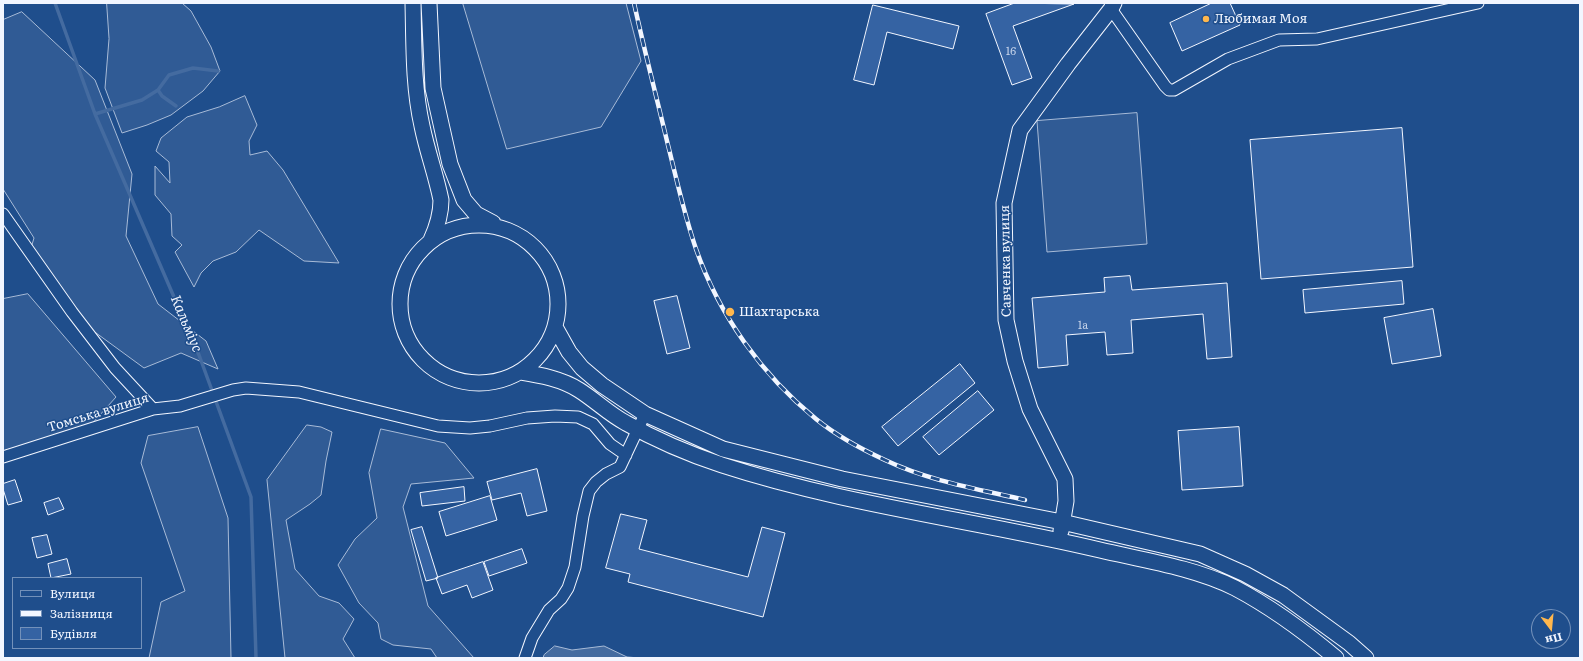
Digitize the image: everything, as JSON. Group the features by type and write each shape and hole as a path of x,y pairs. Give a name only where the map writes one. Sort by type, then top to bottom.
{"main road":[{"path":"413,3 416,91 422,126 442,200 438,225 431,240"},
{"path":"429,3 433,88 450,164 464,200 476,214 514,232 533,245 547,262 556,282 559,304 555,327 550,340 542,352 521,372 500,380 478,384 457,380 437,372 420,358 407,339 400,318 399,296 404,275 415,256 431,240 457,227 471,224 486,224 514,232"},
{"name":"Савченка вулиця","path":"1059,540 1066,502 1065,479 1030,409 1015,361 1006,320 1004,202 1020,130 1113,6"},
{"path":"555,327 569,352 582,368 602,385 645,414 723,449 842,479 1062,522 1200,554 1245,574 1283,595 1349,643 1366,658"},
{"path":"521,372 546,377 578,389 623,422 637,430 682,450 722,465 838,497 1059,540 1190,571 1234,588 1286,618 1336,658"}],"street":[{"path":"1113,6 1164,86 1169,90 1174,90 1228,59 1278,40 1317,39 1478,3"},
{"path":"3,214 82,325 115,368 153,409"},
{"name":"Томська вулиця","path":"3,457 153,409 180,406 232,390 246,388 299,392 438,426 454,428 490,426 527,418 555,416 578,417 592,424 610,444 626,455"},
{"path":"525,658 532,638 549,610 568,588 575,567 583,516 589,492 601,478 620,466 645,414"}],"shaded area":[{"path":"107,3 182,3 191,11 211,47 220,71 203,91 171,115 122,133 105,88 109,39"},
{"path":"463,3 626,3 641,61 601,127 507,149"},
{"path":"22,12 95,80 132,174 126,236 158,304 206,341 218,369 181,353 144,368 92,330 31,248 34,238 3,189 3,20"},
{"path":"245,96 257,125 249,141 250,155 267,151 283,170 339,263 304,261 259,230 236,252 213,261 201,273 194,287 175,252 182,245 172,236 171,214 155,195 155,166 170,183 169,162 156,151 161,138 187,117 219,107"},
{"path":"1137,113 1147,244 1047,252 1037,121"},
{"path":"28,294 116,397 90,426 3,451 3,299"},
{"path":"307,425 321,427 332,432 321,495 286,520 295,569 319,596 339,603 354,619 343,639 355,658 285,658 267,480"},
{"path":"198,427 228,518 231,658 149,658 161,602 185,591 141,463 148,436"},
{"path":"381,429 445,443 474,478 411,484 403,507 428,606 474,658 437,658 431,649 393,645 381,639 378,623 359,603 338,565 355,539 377,518 369,473"},
{"path":"555,646 572,650 604,646 627,657 640,658 543,658 544,655"}],"building":[{"path":"1015,3 1074,4 1013,26 1032,78 1012,85 986,14"},
{"path":"1212,3 1230,3 1240,25 1182,51 1170,23"},
{"path":"873,5 959,26 953,49 887,32 874,85 854,80"},
{"path":"1402,128 1413,267 1261,279 1250,140"},
{"path":"1130,276 1132,290 1227,283 1232,357 1207,359 1203,314 1131,320 1133,353 1107,355 1105,332 1066,335 1068,365 1038,368 1032,298 1105,292 1104,278"},
{"path":"1402,281 1404,304 1305,313 1303,290"},
{"path":"677,296 690,348 667,354 654,301"},
{"path":"1433,309 1441,356 1392,364 1384,318"},
{"path":"960,364 975,383 898,446 882,427"},
{"path":"978,391 994,410 939,455 923,437"},
{"path":"1239,427 1243,486 1182,490 1178,431"},
{"path":"537,469 547,511 527,516 521,493 492,500 487,482"},
{"path":"15,480 22,501 8,505 3,484"},
{"path":"464,487 465,501 422,506 420,493"},
{"path":"490,496 497,520 446,536 439,512"},
{"path":"59,498 64,509 48,515 44,503"},
{"path":"621,514 647,520 639,549 748,577 762,527 785,533 763,617 628,582 630,574 606,568"},
{"path":"422,527 438,578 426,581 411,530"},
{"path":"47,535 52,554 37,558 32,538"},
{"path":"522,549 527,563 489,576 484,562"},
{"path":"67,559 71,574 51,577 48,564"},
{"path":"483,562 493,590 472,598 467,585 442,594 436,578"}],"waterway":[{"name":"Кальміус","path":"55,3 95,114 199,355 251,497 256,658"},
{"path":"95,114 142,100 158,90 169,75 193,68 218,71"},
{"path":"158,90 162,96 176,106"}],"railway":[{"path":"634,3 680,195 696,249 717,297 744,342 760,363 796,402 816,419 849,442 885,460 919,474 1025,500"}],"place":[{"name":"Любимая Моя","path":"1206,19"},
{"name":"Шахтарська","path":"730,312"}]}
